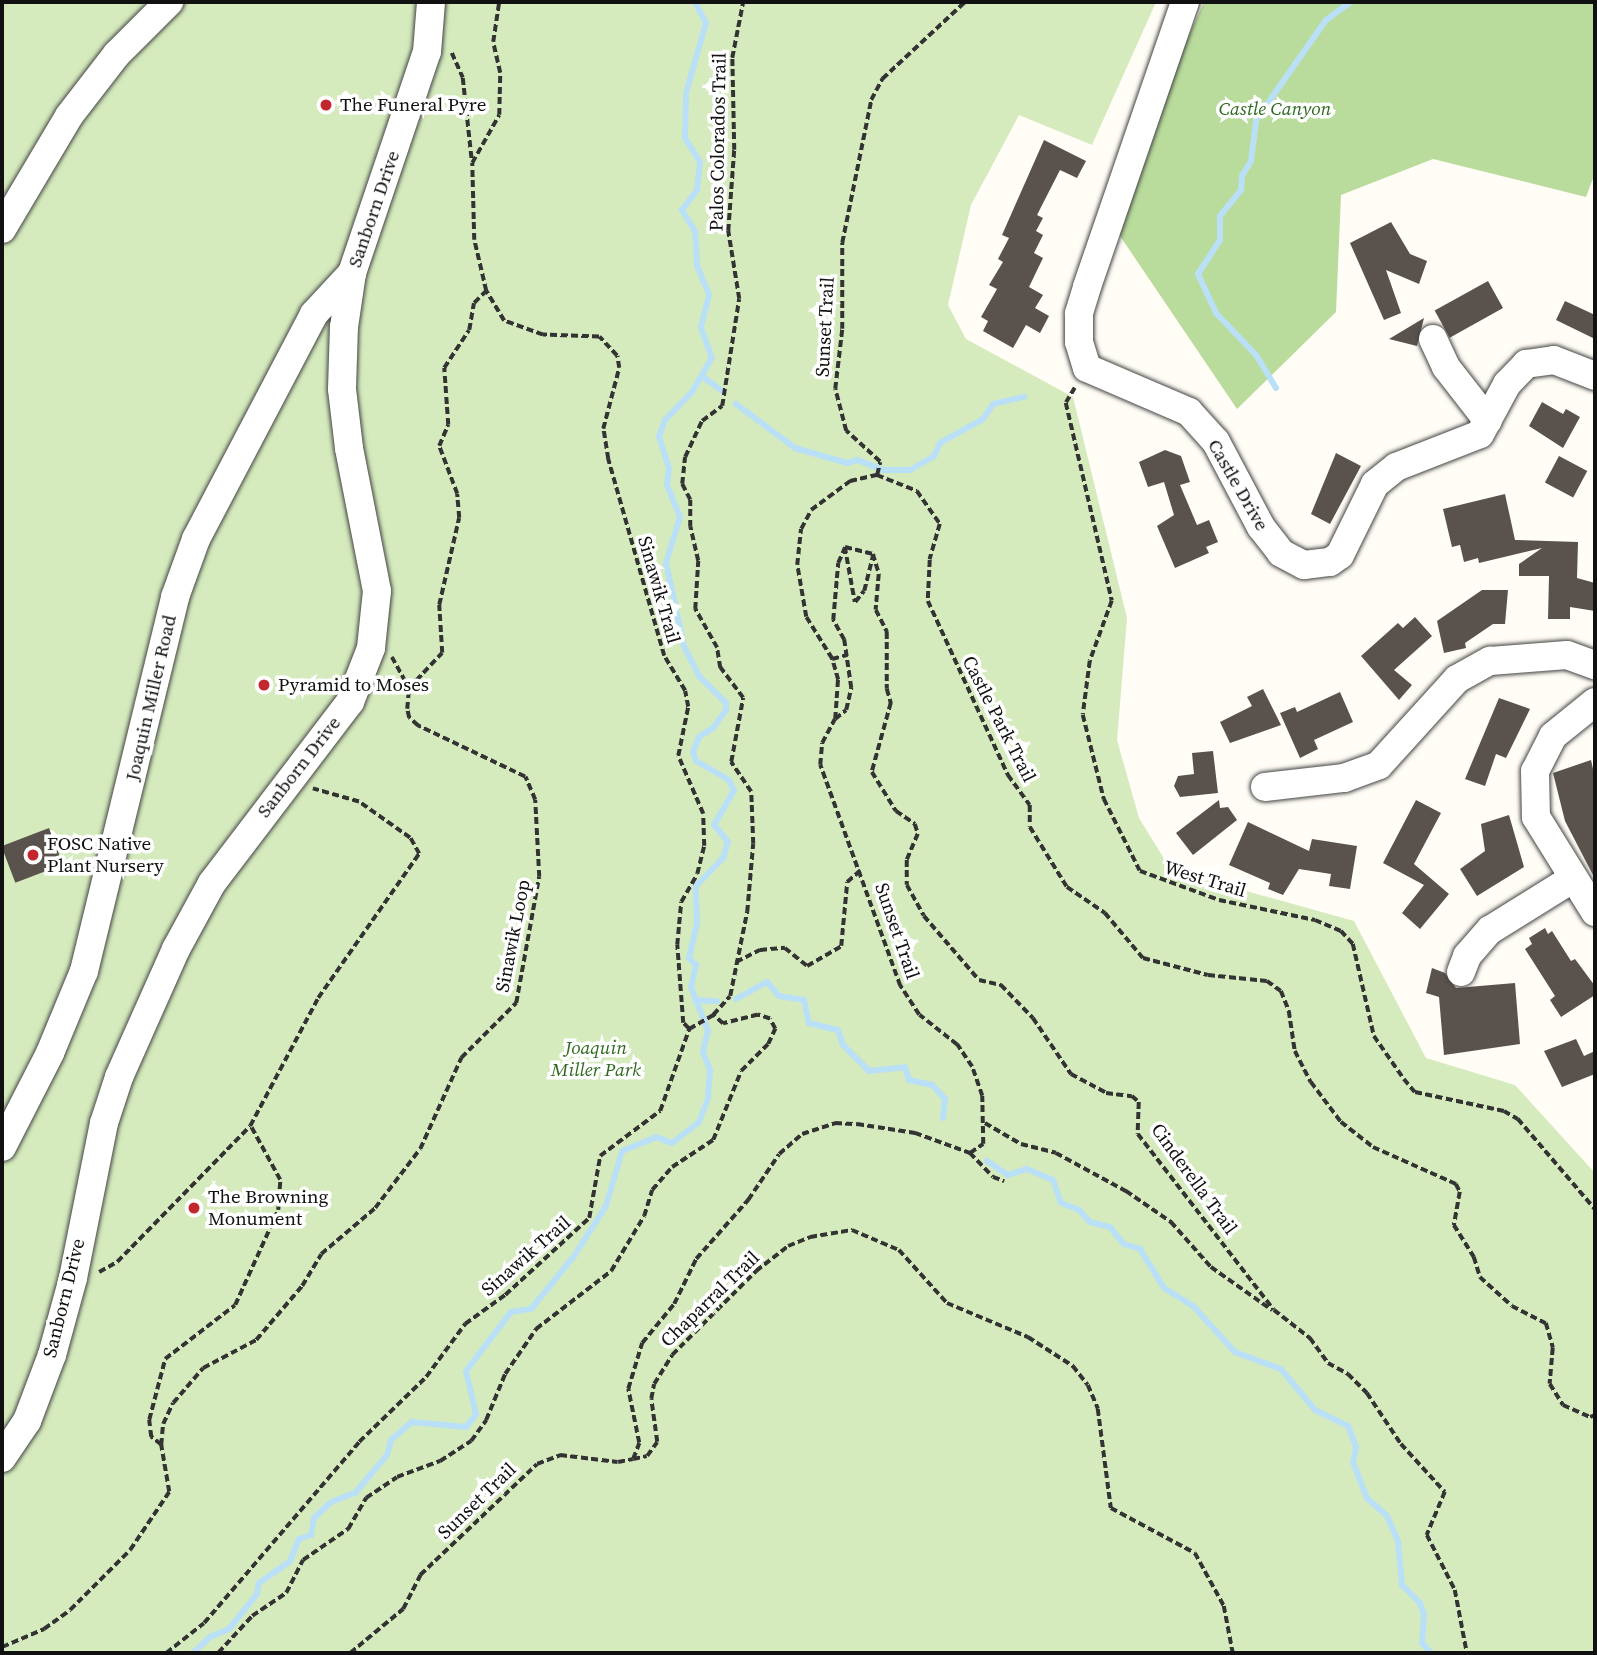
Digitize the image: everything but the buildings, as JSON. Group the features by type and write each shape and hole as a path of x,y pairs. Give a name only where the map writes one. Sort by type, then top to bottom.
{"street":[{"path":"2,229 69,116 117,54 169,2"},
{"path":"1087,368 1079,342 1079,314 1185,2"},
{"name":"Sanborn Drive","path":"2,1458 27,1421 52,1356 73,1278 86,1197 119,1077 176,949 212,883 350,702 371,648 377,591 361,520 342,389 352,272 426,52 431,14"},
{"name":"Joaquin Miller Road","path":"2,1147 50,1053 85,971 175,597 196,539 314,314 352,272"},
{"path":"1433,339 1446,367 1488,421"},
{"name":"Castle Drive","path":"1087,368 1189,412 1216,442 1261,527 1281,553 1304,565 1329,562 1340,555 1375,484 1396,467 1480,435 1507,384 1526,364 1554,360 1595,376"},
{"path":"1265,787 1344,778 1379,765 1457,679 1490,661 1567,655 1595,665"},
{"path":"1595,702 1553,736 1535,771 1536,817 1572,879 1595,912"},
{"path":"1461,972 1467,956 1490,930 1572,879"}],"path":[{"path":"472,163 499,115 500,73 493,42 499,2"},
{"name":"Palos Colorados Trail","path":"713,1015 730,996 736,962 754,844 751,792 731,762 734,730 744,707 743,698 720,668 717,648 695,609 698,561 690,527 691,500 682,484 685,457 702,421 723,406 739,299 728,231 734,150 732,58 743,2"},
{"name":"Sunset Trail","path":"965,2 882,79 871,100 842,243 842,329 835,389 846,431 880,462 878,473 850,481 811,510 801,529 797,565 806,617 832,659 838,680 835,719 822,743 820,765 861,870 900,986 919,1014 957,1045 972,1067 985,1123"},
{"name":"Sinawik Trail","path":"166,1653 204,1623 359,1442 426,1377 465,1324 506,1296 589,1218 600,1156 660,1111 689,1029 683,1023 677,945 681,902 697,874 704,846 703,814 678,756 688,706 685,691 664,656 608,459 603,429 619,368 617,356 599,337 544,335 517,328 504,321 486,291 474,240 472,163 463,78 431,14"},
{"path":"371,648 388,653 409,688 432,669 442,653 439,605 459,517 457,494 439,446 448,425 444,368 469,330 474,303 480,293 486,291"},
{"name":"West Trail","path":"1087,368 1066,403 1112,601 1090,661 1083,715 1104,799 1140,871 1156,881 1219,900 1315,920 1341,931 1353,944 1374,1036 1415,1092 1504,1111 1518,1119 1595,1209"},
{"name":"Castle Park Trail","path":"878,473 918,491 940,524 930,560 928,601 932,613 1009,775 1030,805 1030,827 1067,887 1105,913 1143,958 1208,975 1267,981 1281,992 1289,1011 1295,1051 1311,1082 1341,1122 1373,1147 1456,1184 1460,1192 1454,1225 1474,1257 1480,1277 1512,1306 1546,1322 1553,1348 1550,1384 1563,1405 1590,1417 1595,1415"},
{"path":"845,547 873,554 864,591 855,602 845,547"},
{"path":"835,719 845,710 850,688 847,655 833,621 838,563 845,547"},
{"name":"Cinderella Trail","path":"873,554 879,574 876,610 887,632 887,689 891,703 872,772 896,811 915,824 918,834 906,860 907,884 924,916 979,980 1001,985 1033,1018 1071,1074 1106,1093 1132,1096 1139,1102 1138,1135 1273,1310 1310,1338 1328,1363 1348,1374 1367,1393 1401,1444 1445,1492 1427,1535 1454,1590 1467,1653"},
{"path":"832,659 847,655"},
{"name":"Sinawik Loop","path":"2,1647 44,1629 70,1609 130,1550 169,1492 161,1445 163,1424 186,1384 203,1368 256,1340 286,1306 321,1254 375,1208 419,1149 461,1058 516,1003 539,877 534,800 525,777 504,763 442,739 409,718 409,688"},
{"path":"73,1278 94,1275 117,1262 250,1126 318,998 419,853 410,838 359,802 291,782"},
{"path":"736,962 760,950 785,948 807,966 841,946 847,882 861,870"},
{"path":"218,1653 252,1616 286,1593 303,1560 348,1529 366,1498 397,1477 440,1461 471,1441 486,1420 505,1374 536,1329 611,1271 644,1216 652,1191 672,1167 713,1140 741,1071 768,1044 775,1029 770,1019 758,1015 723,1024 713,1015 689,1029"},
{"path":"633,1459 639,1443 628,1389 642,1342 674,1304 696,1259 748,1200 779,1154 802,1134 835,1123 915,1133 970,1153 993,1177 1004,1181"},
{"path":"970,1153 983,1144 985,1123 1021,1144 1056,1153 1126,1191 1171,1222 1211,1267 1273,1310"},
{"path":"161,1445 151,1437 149,1420 165,1359 235,1305 278,1210 280,1180 250,1126"},
{"name":"Chaparral Trail","path":"633,1459 647,1456 657,1442 651,1399 660,1371 756,1271 788,1246 810,1237 852,1230 899,1250 947,1303 1028,1337 1073,1366 1098,1409 1111,1508 1195,1553 1224,1606 1233,1653"},
{"name":"Sunset Trail","path":"350,1653 403,1609 420,1575 537,1464 560,1455 618,1462 633,1459"}],"green space":[{"name":"Joaquin Miller Park","path":"2,2 1156,2 1092,145 1019,115 971,205 948,305 966,339 1073,397 1127,618 1117,740 1139,818 1171,870 1354,921 1426,1058 1515,1085 1595,1173 1595,1653 2,1653"},
{"name":"Castle Canyon","path":"1204,2 1595,2 1595,173 1586,197 1433,159 1341,195 1336,312 1237,409 1118,233 1180,55"}],"waterway":[{"path":"193,1653 210,1637 229,1629 257,1594 259,1583 290,1561 299,1539 311,1535 314,1518 331,1502 355,1493 387,1455 391,1440 412,1422 466,1427 476,1414 466,1371 511,1312 531,1309 574,1256 606,1206 622,1151 656,1137 672,1143 699,1122 708,1098 710,1070 703,1052 708,1031 691,987 696,965 689,958 697,924 696,886 723,858 728,842 714,825 734,791 729,780 696,761 693,752 699,737 713,728 726,710 726,703 699,676 684,646 666,563 680,517 667,485 669,469 659,437 665,420 692,392 712,358 701,327 709,295 697,266 695,231 682,210 697,190 700,162 685,138 686,93 706,23 695,2"},
{"path":"1276,388 1256,355 1216,313 1198,274 1220,240 1220,216 1241,190 1242,176 1251,161 1256,120 1326,20 1351,2"},
{"path":"703,377 722,391"},
{"path":"736,404 795,448 847,463 858,460 883,470 910,470 934,456 940,443 983,419 993,404 1024,397"},
{"path":"736,999 767,982 779,996 804,1000 809,1023 838,1030 843,1045 869,1071 905,1067 909,1080 932,1085 945,1099 943,1118"},
{"path":"695,1000 717,1001"},
{"path":"987,1161 1008,1175 1027,1169 1053,1180 1061,1203 1079,1210 1090,1222 1110,1227 1124,1244 1140,1249 1164,1288 1194,1307 1235,1352 1281,1369 1315,1410 1348,1426 1356,1447 1353,1462 1367,1498 1387,1516 1398,1541 1402,1585 1420,1603 1424,1615 1422,1643 1431,1653"}],"place":[{"name":"The Funeral Pyre","path":"326,105"},
{"name":"Pyramid to Moses","path":"264,685"},
{"name":"FOSC Native Plant Nursery","path":"33,855"},
{"name":"The Browning Monument","path":"194,1208"}]}
